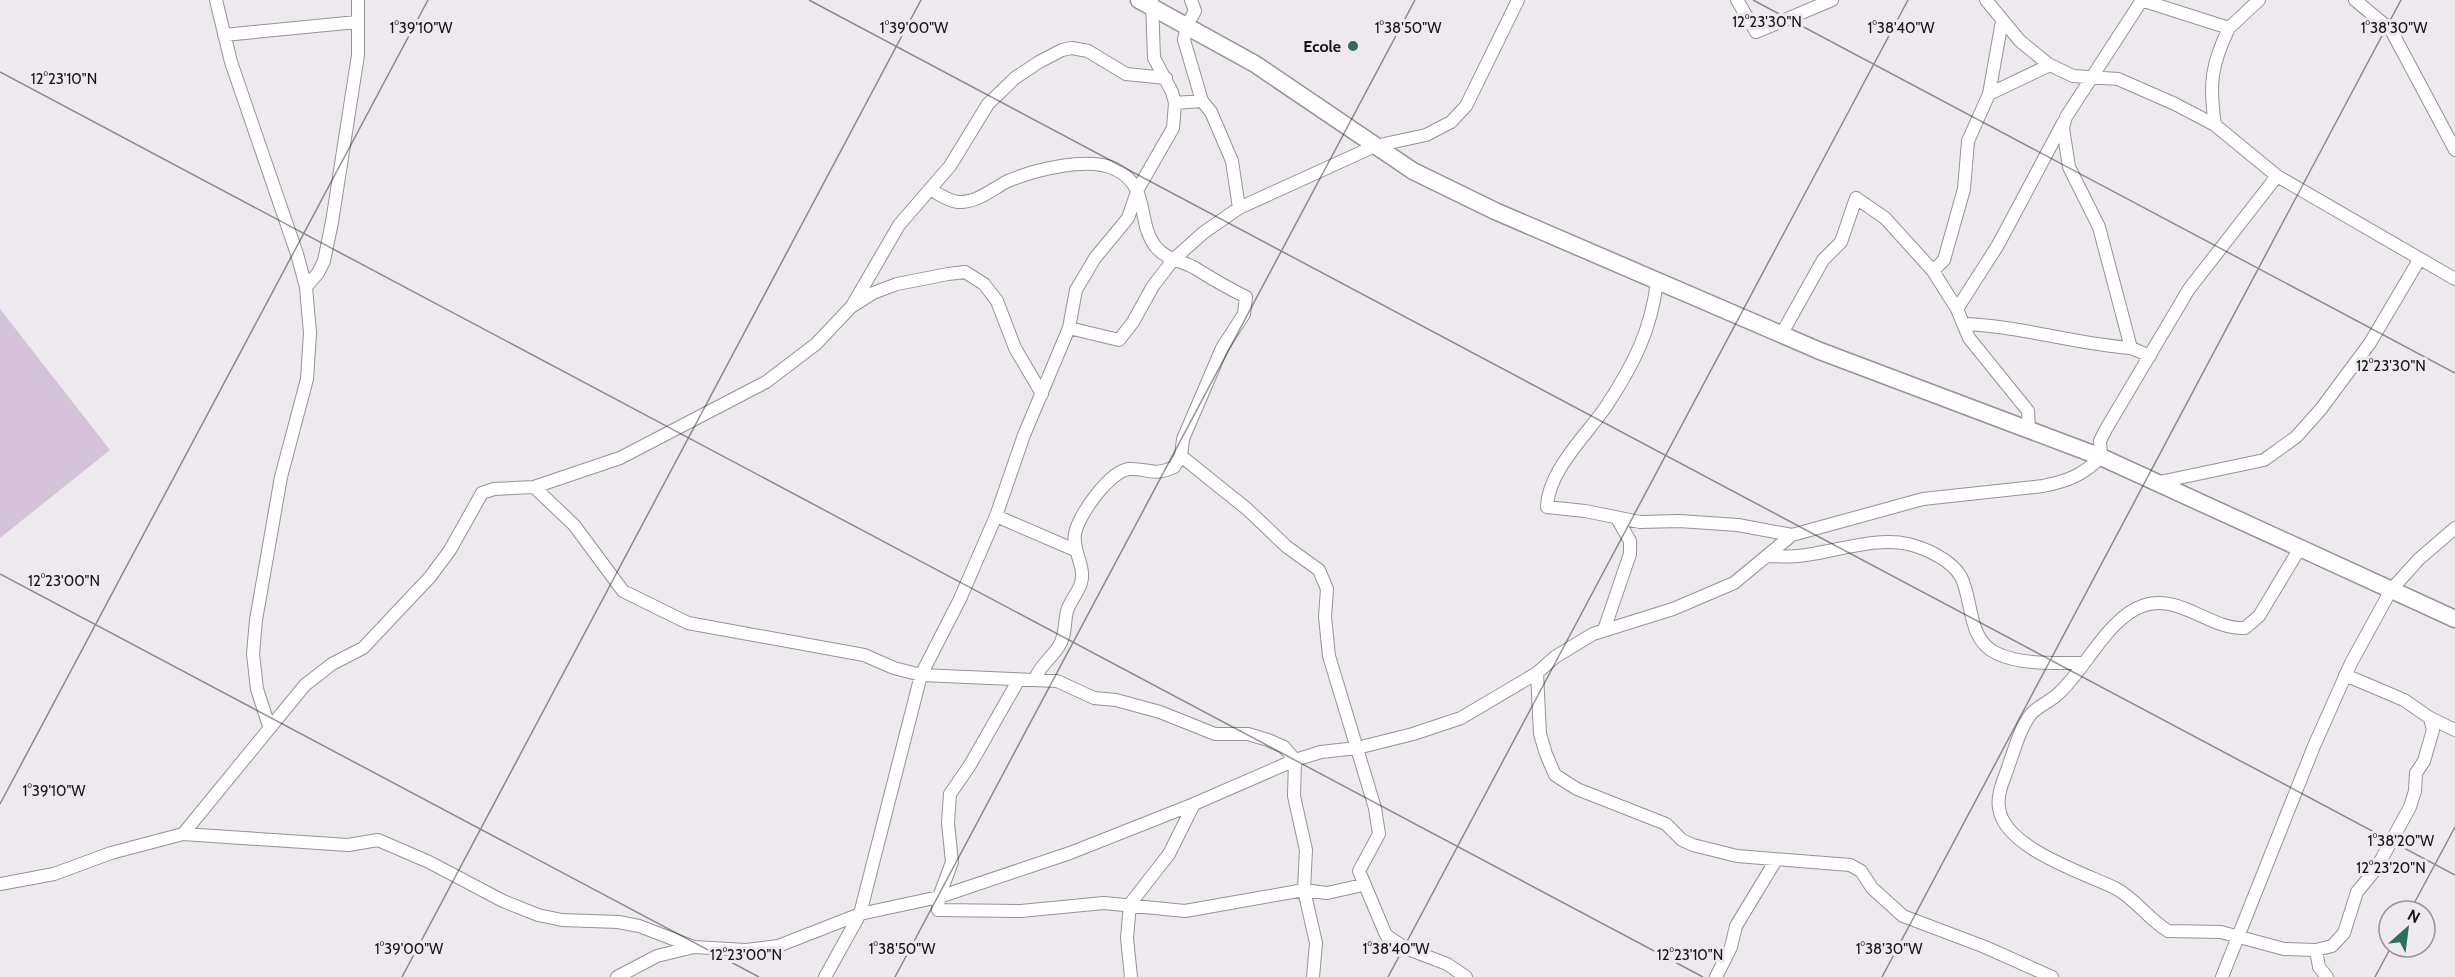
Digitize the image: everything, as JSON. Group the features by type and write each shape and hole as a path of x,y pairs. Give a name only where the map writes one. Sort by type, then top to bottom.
{"street":[{"path":"216,0 231,62 297,254 306,287 310,333 307,379 281,477 255,620 253,654 257,689 269,726"},
{"path":"306,287 318,273 324,261 332,222 357,55 358,0"},
{"path":"1191,0 1195,11 1187,25 1184,40 1202,101 1211,112 1232,161 1239,208"},
{"path":"1069,328 1119,340 1133,322 1153,286 1173,260 1203,233 1239,208 1375,146 1426,135 1451,122 1466,106 1518,0"},
{"path":"1737,0 1756,32 1826,1"},
{"path":"1986,0 2002,21 2050,65 2073,76 2118,79 2215,125 2277,176 2455,279"},
{"path":"1957,309 1998,245 2063,123 2142,0 2181,11 2216,26 2229,28"},
{"path":"2215,125 2211,96 2215,56 2229,28 2259,0"},
{"path":"2355,0 2391,30 2455,150"},
{"path":"1148,2 1255,64 1413,171 1495,211 1781,335 2101,457 2455,619"},
{"path":"825,977 860,914 921,675 960,599 996,516 1069,328 1076,290 1095,258 1128,218 1138,189 1173,128 1175,103 1166,78 1154,58 1148,2"},
{"path":"1933,271 1944,260 1947,253 1964,189 1968,141 1989,94 2002,21"},
{"path":"224,35 357,22"},
{"path":"183,834 269,726 305,685 332,664 363,648 430,577 450,550 482,493 494,489 534,487 620,458 766,382 816,344 851,307 899,225 962,149 988,104 1015,78 1062,50 1072,48 1088,51 1126,74 1166,78"},
{"path":"1989,94 2050,65"},
{"path":"1175,103 1202,101"},
{"path":"2063,123 2069,167 2099,227 2131,348"},
{"path":"930,189 947,199 966,201 982,196 1009,181 1051,167 1098,165 1115,169 1138,189 1155,246 1173,260 1188,265 1207,278 1246,297 1246,307 1241,320 1222,348 1183,439 1180,456 1174,467 1166,471 1129,469 1104,486 1080,519 1075,534 1075,550 1082,574 1081,582 1068,609 1063,637 1058,648 1041,665 1035,679"},
{"path":"617,977 657,956 694,947 746,950 778,946 860,914 939,897 1070,853 1194,804 1295,760 1321,752 1357,748 1413,734 1461,718 1537,673 1571,646 1604,630 1673,609 1715,593 1746,576 1792,536 1923,499 2062,482 2084,474 2101,457 2100,441 2106,429 2189,289 2277,176"},
{"path":"1781,335 1822,260 1841,243 1856,198 1885,218 1933,271 1957,309 1969,338 2028,411 2029,430"},
{"path":"2155,483 2264,460 2296,437 2321,409 2370,343 2419,260"},
{"path":"851,307 873,293 897,284 965,272 984,284 997,301 1015,348 1042,394"},
{"path":"1657,282 1653,314 1639,352 1606,407 1571,451 1547,507 1585,511 1618,520 1738,525 1792,536"},
{"path":"1964,324 1989,325 2086,344 2131,348 2150,356"},
{"path":"1180,456 1247,510 1287,547 1319,570 1327,588 1325,617 1329,656 1357,748 1379,834 1361,863 1359,871 1363,885 1386,935 1405,948 1447,964 1466,977"},
{"path":"534,487 574,525 623,591 654,609 688,623 864,655 894,668 921,675 1057,681 1094,698 1116,700 1160,712 1215,734 1248,734 1284,747 1295,760 1294,796 1306,850 1304,890 1316,943 1313,977"},
{"path":"996,516 1075,550"},
{"path":"1604,630 1630,554 1630,542 1618,520"},
{"path":"2222,977 2345,675 2391,590 2419,559 2455,528"},
{"path":"1767,556 1800,556 1839,547 1905,543 1923,549 1943,560 1961,577 1975,628 1993,652 2016,659 2081,663"},
{"path":"2300,548 2259,616 2245,627 2228,627 2185,609 2162,603 2145,605 2129,614 2081,663 2059,694 2031,715 2023,729 1998,797 1999,810 2006,824 2024,842 2055,862 2129,896 2168,931 2221,932 2284,949 2316,950 2332,946 2344,933 2357,892 2376,869 2410,807 2415,791 2416,773 2424,761 2433,730 2430,718"},
{"path":"1537,673 1540,734 1556,775 1587,794 1666,824 1682,840 1693,845 1737,856 1850,865 1861,871 1872,888 1903,916 1985,947 2052,977"},
{"path":"2345,675 2404,700 2430,718 2455,730"},
{"path":"1018,681 970,765 950,794 948,822 952,862 939,897 938,910 946,912 1021,911 1104,903 1185,911 1304,890 1327,893 1363,885"},
{"path":"1131,977 1127,938 1130,904 1169,854 1194,804"},
{"path":"0,884 54,874 111,853 183,834 348,845 378,840 398,847 522,909 562,920 618,922 639,926 694,947"},
{"path":"1716,977 1731,947 1737,926 1776,860"},
{"path":"2316,950 2319,967 2326,977"}],"shaded area":[{"path":"0,309 110,450 0,538"}],"place":[{"name":"Ecole","path":"1353,46"}]}
